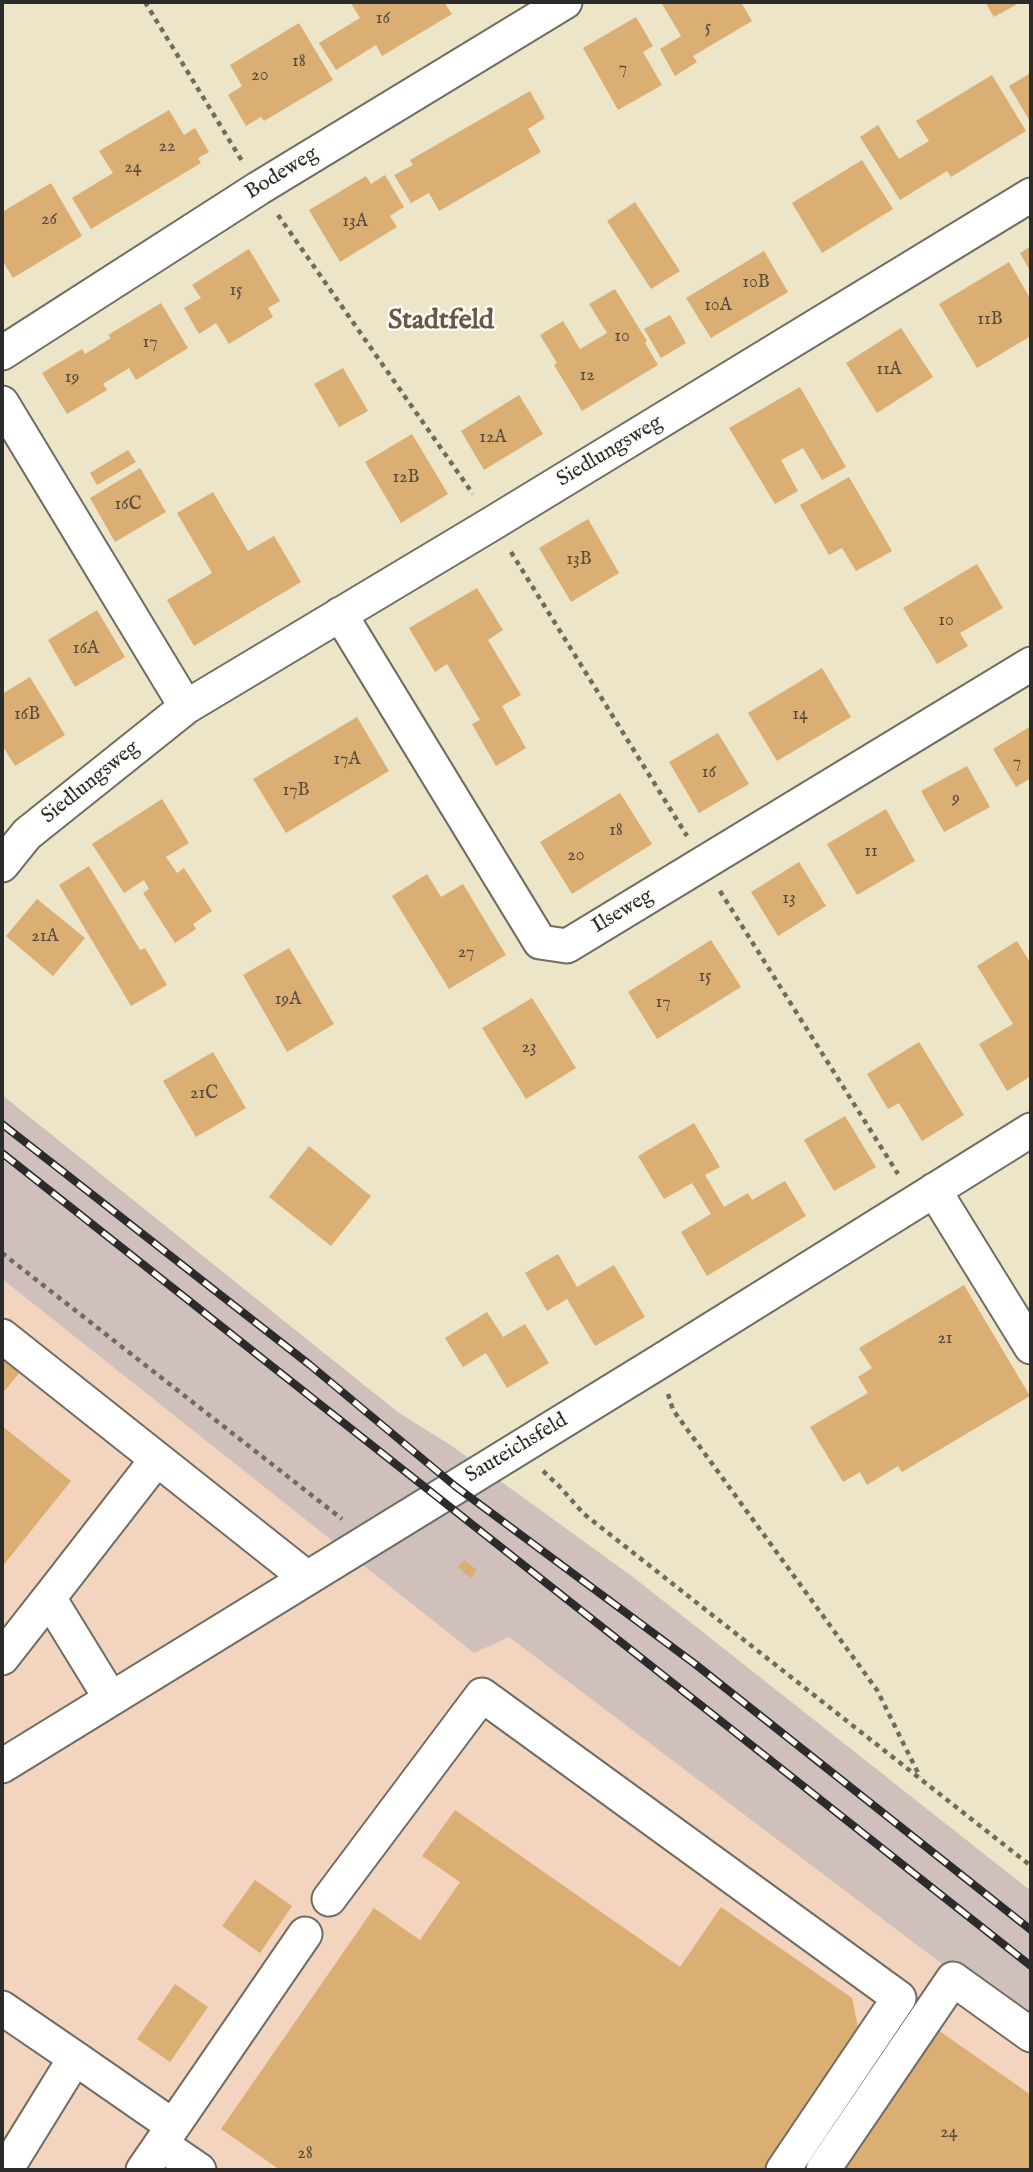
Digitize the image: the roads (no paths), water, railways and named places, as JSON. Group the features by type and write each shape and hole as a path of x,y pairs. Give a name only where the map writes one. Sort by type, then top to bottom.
{"street":[{"name":"Bodeweg","path":"2,353 259,188 565,2"},
{"name":"Siedlungsweg","path":"2,865 27,834 186,707 494,523 1031,195"},
{"path":"2,403 186,707"},
{"name":"Ilseweg","path":"340,614 540,942 567,946 1031,664"},
{"name":"Sauteichsfeld","path":"2,1766 1031,1130"},
{"path":"925,1196 1031,1347"},
{"path":"2,1336 307,1578"},
{"path":"2,1658 157,1459"},
{"path":"49,1598 111,1699"},
{"path":"329,1899 482,1695 899,1998 783,2170"},
{"path":"159,2147 305,1934"},
{"path":"823,2170 953,1979 1031,2035"},
{"path":"2,2008 75,2058 159,2147 199,2170"},
{"path":"9,2165 75,2058"}],"railway":[{"path":"2,1124 310,1365 455,1486 695,1664 1031,1930"},
{"path":"2,1153 1031,1966"}],"district":[{"name":"Stadtfeld","path":"441,322"}]}
